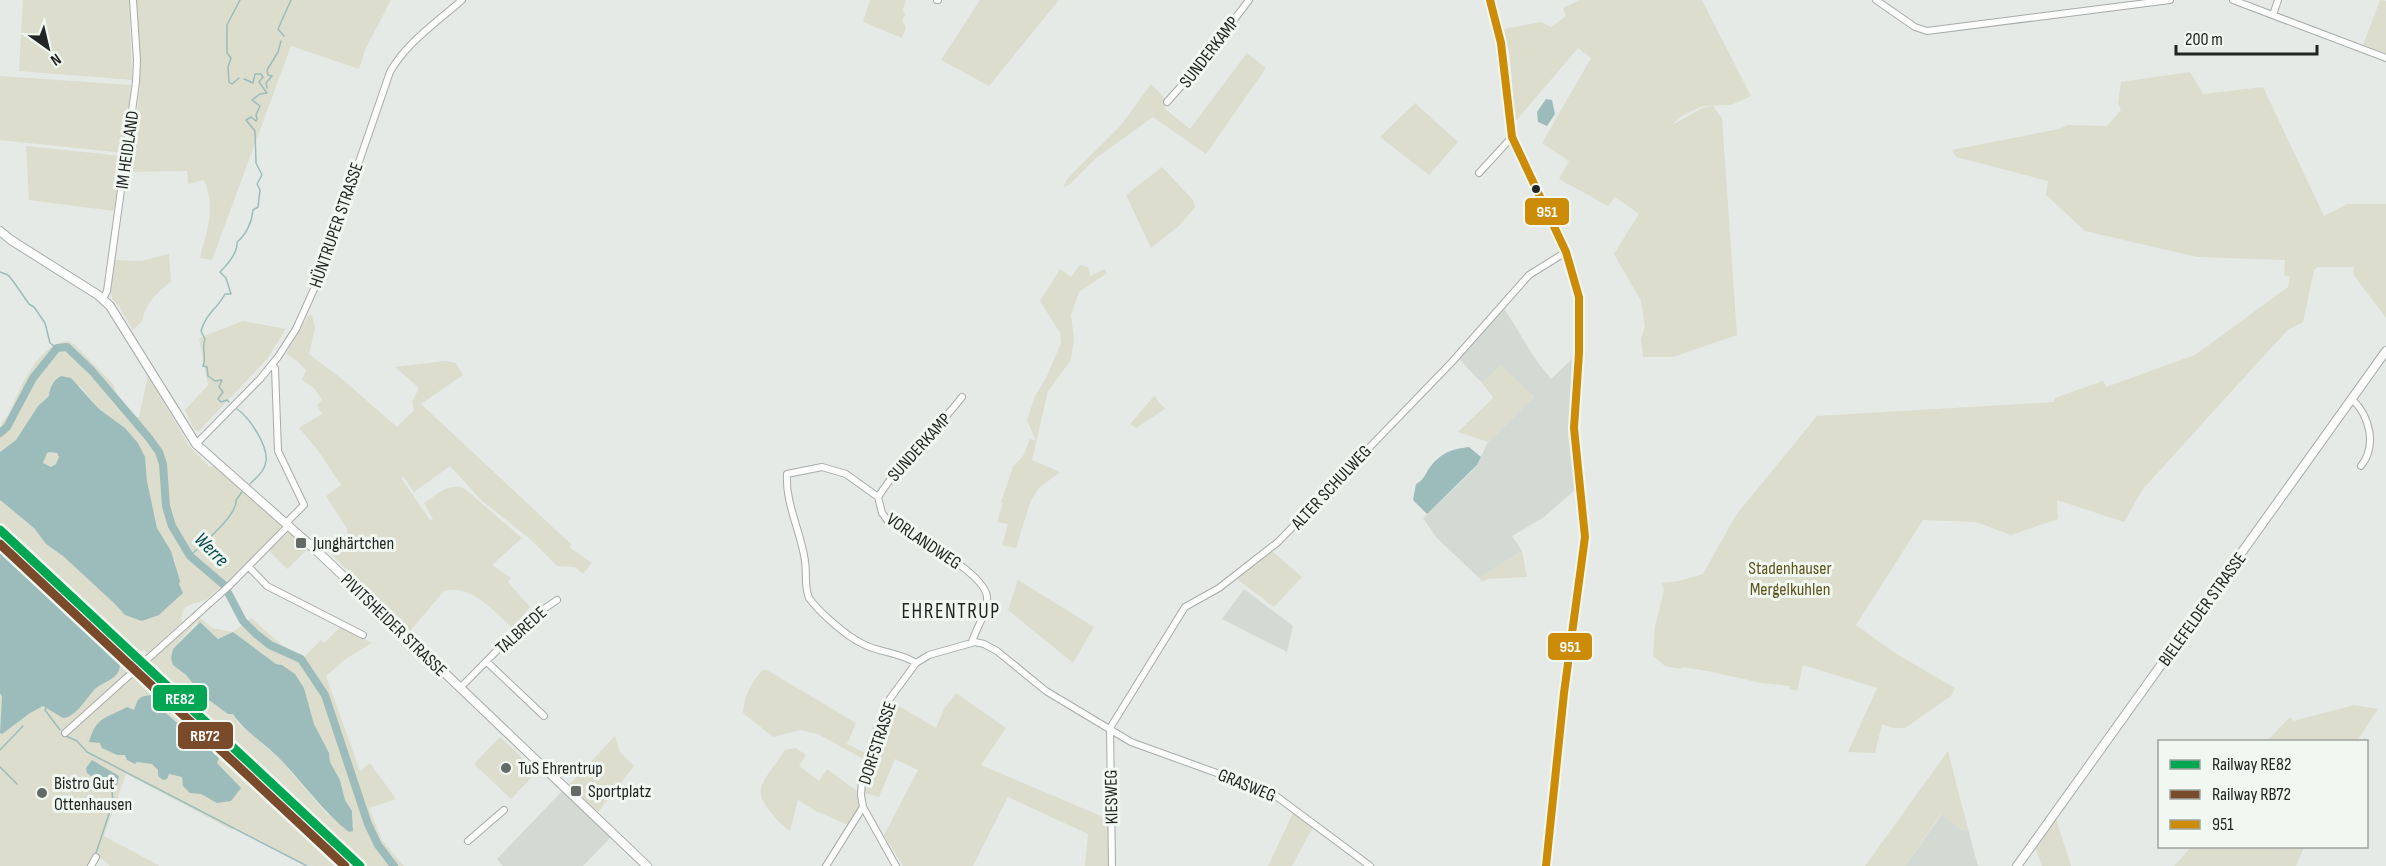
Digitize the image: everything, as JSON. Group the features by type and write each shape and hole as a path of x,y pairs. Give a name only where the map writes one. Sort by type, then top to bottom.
{"main road":[{"name":"PIVITSHEIDER STRASSE","path":"0,231 103,299 116,315 196,444 287,524 647,866"},
{"name":"BIELEFELDER STRASSE","path":"2017,866 2386,351"}],"street":[{"name":"IM HEIDLAND","path":"103,299 108,279 136,82 137,60 133,0"},
{"name":"HÜNTRUPER STRASSE","path":"196,444 271,366 296,329 315,290 390,72 411,45 462,0"},
{"name":"SUNDERKAMP","path":"1167,102 1199,66 1249,0"},
{"path":"1490,0 1501,43 1512,137 1566,252 1574,272 1578,297 1579,353 1574,428 1585,537 1563,693 1546,866"},
{"path":"1876,0 1915,27 1927,31 2170,0"},
{"path":"2233,0 2386,58"},
{"path":"2273,15 2278,0"},
{"path":"1479,173 1512,137"},
{"name":"ALTER SCHULWEG","path":"1110,728 1185,607 1219,588 1278,542 1451,363 1529,275 1566,252"},
{"path":"64,733 249,567 304,505 278,451 275,368 271,366"},
{"name":"SUNDERKAMP","path":"878,497 905,460 943,422 962,397"},
{"path":"2352,400 2369,424 2367,458 2361,466"},
{"name":"VORLANDWEG","path":"916,663 905,656 864,645 849,636 809,598 806,592 805,559 794,516 787,474 822,467 846,474 878,497 879,506 888,521 962,565 982,584 987,596 986,606 972,642"},
{"path":"249,567 267,586 363,635"},
{"name":"TALBREDE","path":"460,688 526,621 557,600"},
{"path":"972,642 984,644 997,651 1046,691 1110,728"},
{"name":"DORFSTRASSE","path":"896,866 863,807 861,795 862,780 878,726 889,700 916,663 929,655 972,642"},
{"name":"TALBREDE","path":"486,662 544,716"},
{"name":"KIESWEG","path":"1110,728 1112,866"},
{"name":"GRASWEG","path":"1110,728 1114,733 1138,744 1264,788 1281,798 1325,834 1370,866"},
{"path":"825,866 863,807"},
{"path":"468,841 504,810"},
{"path":"91,866 96,857"}],"shaded area":[{"path":"1504,308 1536,360 1551,379 1572,359 1568,434 1575,490 1544,517 1512,536 1522,551 1479,578 1436,537 1423,518 1471,472 1488,442 1534,397 1501,366 1482,383 1458,358"},
{"path":"1244,589 1293,626 1287,652 1222,619"},
{"path":"563,790 612,836 583,866 503,866 497,859"},
{"path":"1942,814 1962,830 1968,829 1978,866 1905,866"}],"green space":[{"path":"23,0 129,0 132,80 19,71"},
{"path":"136,0 391,0 365,50 359,69 291,46 212,260 200,258 208,228 210,209 208,190 204,180 188,184 187,171 128,172 140,88"},
{"path":"870,0 906,0 903,9 905,16 902,20 906,28 902,38 863,22"},
{"path":"980,0 1059,0 989,86 941,60"},
{"path":"1580,0 1702,0 1751,96 1731,105 1702,106 1680,117 1672,125 1702,108 1713,106 1722,118 1737,335 1673,357 1643,357 1641,339 1645,326 1641,301 1614,254 1639,214 1615,197 1608,206 1559,179 1569,161 1542,143 1591,58 1578,48 1515,122 1510,57 1504,29 1541,22 1551,27 1566,16 1563,8"},
{"path":"2380,0 2386,1 2386,54 2363,45"},
{"path":"1247,53 1266,68 1206,154 1153,117 1096,158 1069,185 1063,187 1067,179 1121,125 1151,84 1169,102 1164,108 1190,129"},
{"name":"Stadenhauser Mergelkuhlen","path":"2190,72 2203,94 2263,87 2324,216 2347,204 2386,204 2386,318 2353,274 2354,267 2318,267 2314,270 2303,322 2288,330 2143,489 2124,522 2057,500 2058,519 2011,535 1976,522 1923,520 1856,625 1895,653 1955,688 1951,696 1905,728 1893,728 1882,724 1875,753 1848,752 1877,688 1803,665 1797,691 1789,689 1790,686 1665,666 1653,656 1655,626 1664,590 1661,583 1679,581 1703,574 1736,515 1817,416 2054,402 2055,398 2103,381 2106,387 2195,355 2288,287 2290,277 2284,275 2285,260 2197,257 2085,231 2046,195 2048,181 1956,157 1952,150 2059,129 2068,125 2107,126 2121,110 2118,103 2121,82"},
{"path":"0,76 131,85 124,153 0,140"},
{"path":"1415,103 1458,142 1429,175 1380,137"},
{"path":"26,146 122,156 114,211 29,200"},
{"path":"1162,167 1193,200 1195,207 1179,226 1151,248 1126,195"},
{"path":"169,254 171,282 153,298 146,309 143,320 133,330 112,299 110,287 115,260 141,261"},
{"path":"1080,265 1088,267 1090,276 1105,269 1107,273 1079,292 1071,315 1074,339 1071,360 1048,391 1032,460 1060,472 1039,488 1031,500 1016,548 1002,545 1008,524 997,522 1003,503 1001,502 1013,467 1023,456 1030,439 1036,441 1027,420 1035,396 1047,376 1061,343 1060,333 1040,301 1060,269 1071,277"},
{"path":"312,315 315,328 309,354 342,379 397,427 414,410 412,402 419,388 395,367 445,361 456,363 463,375 421,404 572,545 569,547 592,563 583,574 575,567 557,566 530,539 481,500 450,466 414,492 404,477 401,478 430,520 433,519 424,503 448,488 464,488 522,538 492,565 511,578 508,582 530,607 512,628 490,607 473,595 463,591 444,591 410,631 331,554 348,539 347,529 326,496 341,485 317,449 299,428 322,414 317,405 322,400 314,388 302,380 306,370 286,354 308,316"},
{"path":"243,321 286,329 267,359 199,431 194,430 185,410 208,385 199,338"},
{"path":"68,341 75,345 113,384 118,397 136,417 139,417 148,376 189,446 210,467 214,466 281,525 280,530 230,580 207,599 185,608 182,622 148,653 144,650 137,653 0,526 0,500 34,528 46,544 63,556 119,607 142,621 165,610 181,590 175,561 157,528 147,481 145,457 138,443 125,428 99,409 80,386 56,378 49,390 49,396 38,406 16,440 0,452 2,423 31,369 48,350"},
{"path":"1501,365 1534,397 1488,442 1458,432 1492,399 1493,397 1482,383"},
{"path":"1154,396 1165,409 1136,428 1130,424"},
{"path":"51,451 59,459 51,467 43,459"},
{"path":"289,532 308,549 287,569 268,550"},
{"path":"0,534 355,866 305,864 234,827 232,830 126,774 104,836 160,866 110,866 97,855 92,858 88,866 0,866"},
{"path":"1272,551 1302,577 1274,607 1237,578"},
{"path":"1522,551 1527,577 1488,579 1482,582 1479,578"},
{"path":"1018,580 1094,627 1073,663 1008,610"},
{"path":"199,617 212,628 233,632 251,618 282,645 304,657 321,640 324,643 341,626 372,643 347,658 326,676 360,771 370,763 396,799 369,808 382,840 404,866 364,866 146,662","holes":["196,623 202,623 218,639 233,633 276,664 295,674 304,688 314,724 329,753 330,762 340,780 345,800 352,811 354,827 327,814 277,756 238,723 233,714 202,695 186,675 173,665 173,649"]},
{"path":"762,670 767,670 856,723 847,744 867,754 865,760 818,734 801,730 773,737 743,713 749,690"},
{"path":"956,693 1006,728 981,765 1108,819 1108,866 1085,866 1088,834 1008,797 973,866 903,866 884,835 918,770 895,759 879,797 864,793 865,779 892,702 936,728 944,709"},
{"path":"2354,705 2378,709 2358,740 2268,740 2290,717 2293,721"},
{"path":"615,736 620,752 634,766 598,812 569,785"},
{"name":"TuS Ehrentrup","path":"500,737 537,772 511,799 474,764"},
{"path":"796,748 806,755 799,766 819,781 827,769 857,791 859,807 848,825 798,800 790,831 775,818 766,805 761,793 763,783 785,750"},
{"path":"1948,751 1968,829 1962,830 1941,814 1905,866 1865,866"},
{"path":"1294,811 1313,827 1292,866 1268,866"},
{"path":"2056,819 2071,866 2042,866 2035,848"},
{"path":"2190,848 2304,848 2296,866 2174,866"}],"water":[{"path":"1546,99 1552,100 1555,114 1547,126 1538,122 1537,112"},
{"path":"58,377 71,378 99,409 125,428 138,443 145,457 147,481 157,528 171,551 183,593 159,615 142,621 125,615 63,556 46,544 34,528 0,500 0,452 16,440 38,406 49,396 52,384","holes":["47,453 57,453 59,457 56,464 51,467 43,463"]},
{"path":"1469,447 1481,457 1477,465 1427,514 1413,500 1416,484 1422,480 1432,464 1441,456 1456,449"},
{"path":"0,552 34,577 119,661 120,667 115,676 94,690 72,715 63,718 43,706 2,734 0,733 2,697 0,693"},
{"path":"200,622 218,639 233,632 276,664 282,665 295,674 304,688 314,724 329,753 330,762 340,780 345,800 352,811 353,831 349,832 329,814 277,756 248,731 233,714 228,714 202,695 186,675 173,665 171,658 173,649"},
{"path":"152,695 158,706 200,743 212,749 219,758 217,763 241,788 231,801 217,803 201,794 190,793 183,786 182,777 169,774 167,779 163,780 158,776 158,770 152,764 137,762 135,764 127,760 125,755 117,755 102,748 100,743 89,742 95,727 103,719 127,707 134,710 139,699"},
{"path":"92,760 119,776 117,785 112,791 87,773 86,768"}],"waterway":[{"path":"239,78 232,84 229,82 228,67 231,58 227,53 227,25 240,0"},
{"path":"284,36 278,29 291,0"},
{"path":"267,88 266,83 272,76 268,75 267,70 278,52 281,41"},
{"path":"229,402 227,400 221,402 218,399 223,392 219,387 222,380 215,381 208,376 207,367 203,366 205,339 201,331 225,294 231,294 226,278 220,272 234,254 237,242 248,228 253,210 258,207 260,190 257,184 262,175 256,163 255,131 246,120 251,117 256,121 260,106 252,100 260,94 267,93 259,82 263,77 261,74 255,74 253,83 244,79"},
{"path":"0,272 8,275 29,304 34,307 45,323 50,343 57,348"},
{"name":"Werre","path":"0,433 7,427 33,378 57,348 67,347 92,371 159,452 163,464 166,506 172,526 190,556 224,585 243,621 256,634 270,645 301,659 325,695 368,824 378,845 394,866"},
{"path":"237,409 257,432 266,454 264,468 250,484"},
{"path":"190,556 225,521 242,492"},
{"path":"46,707 45,710 60,730"},
{"path":"0,750 23,726"},
{"path":"66,736 77,741 87,752 307,866"},
{"path":"0,767 17,784"},
{"path":"96,853 113,802 112,791"}],"rail line":[{"name":"RE82","path":"0,530 360,866"},
{"name":"RB72","path":"0,544 345,866"}],"transit line":[{"name":"951","path":"1490,0 1501,43 1512,137 1566,252 1579,297 1579,353 1574,428 1585,537 1564,693 1546,866"}],"place":[{"name":"Junghärtchen","path":"301,543"},
{"name":"TuS Ehrentrup","path":"506,768"},
{"name":"Sportplatz","path":"576,791"},
{"name":"Bistro Gut Ottenhausen","path":"42,793"}],"district":[{"name":"EHRENTRUP","path":"951,611"}]}
